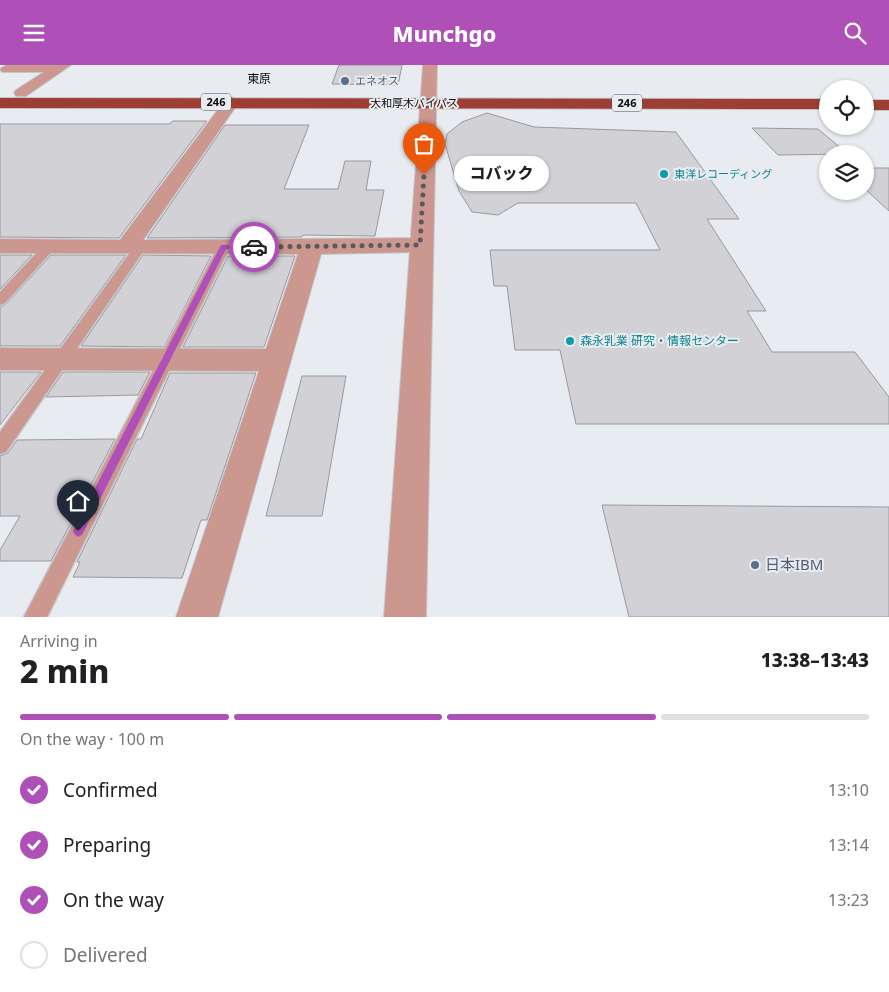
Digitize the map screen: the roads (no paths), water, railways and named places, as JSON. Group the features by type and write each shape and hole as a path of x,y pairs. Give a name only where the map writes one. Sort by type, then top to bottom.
{"highway":[{"name":"大和厚木バイパス","path":"1,101 22,93 819,104"},
{"name":"大和厚木バイパス","path":"1,101 231,102 427,98 819,95"},
{"path":"874,95 889,95"},
{"path":"874,105 889,105"}],"street":[{"path":"405,617 420,245 430,65"},
{"path":"7,69 61,67"},
{"path":"22,93 61,67"},
{"path":"134,246 231,102"},
{"path":"0,246 312,247 420,245"},
{"path":"197,617 312,247"},
{"path":"0,359 277,360"}],"lane":[{"path":"0,300 50,246"},
{"path":"0,446 62,359 134,246"},
{"path":"35,617 224,247"}],"place":[{"name":"エネオス","path":"345,81"},
{"name":"コバック","path":"424,174"},
{"name":"東洋レコーディング","path":"664,174"},
{"name":"森永乳業 研究・情報センター","path":"570,341"},
{"name":"日本IBM","path":"755,565"}],"district":[{"name":"東原","path":"259,79"}]}
